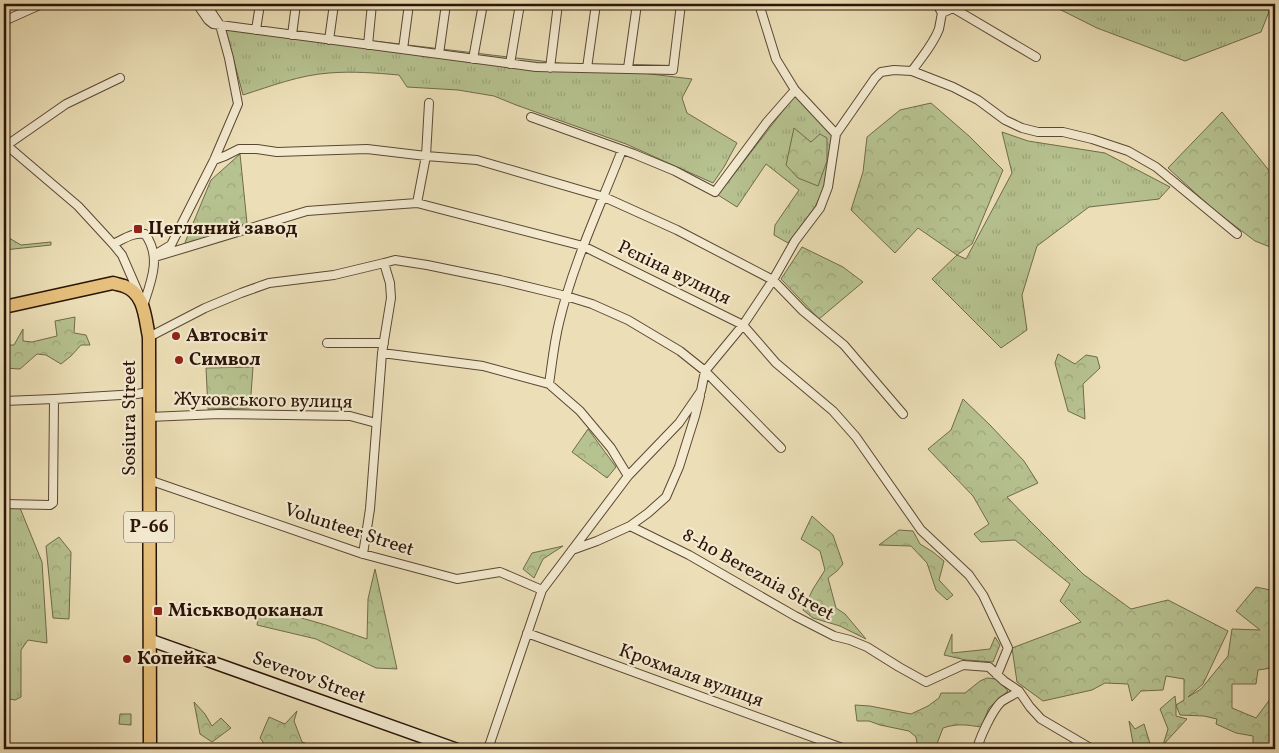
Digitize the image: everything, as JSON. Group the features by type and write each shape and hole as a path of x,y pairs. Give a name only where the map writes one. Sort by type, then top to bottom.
{"main road":[{"name":"Р-66","path":"4,307 113,284 126,286 135,293 143,306"},
{"name":"Sosiura Street","path":"143,306 149,337 150,749"},
{"name":"Severov Street","path":"150,640 456,749"}],"street":[{"path":"4,21 42,4"},
{"path":"197,4 213,24 292,35 550,68 673,70 681,4"},
{"path":"155,256 171,245 214,160 238,104 220,25 206,4"},
{"path":"256,30 260,4"},
{"path":"292,35 296,4"},
{"path":"329,40 334,4"},
{"path":"368,45 372,4"},
{"path":"402,49 408,4"},
{"path":"439,54 446,4"},
{"path":"473,59 483,4"},
{"path":"510,64 520,4"},
{"path":"550,68 558,4"},
{"path":"587,68 596,4"},
{"path":"628,68 637,4"},
{"path":"759,4 776,59 794,90 836,134"},
{"path":"912,71 928,50 939,29 942,13 937,4"},
{"path":"942,13 953,8 1036,57"},
{"path":"572,550 630,526 666,497 695,416 705,371 743,326 773,280 795,241 820,208 828,187 836,134 881,72 894,70 912,71 953,87 978,100 1005,120 1022,128 1038,132 1063,132 1128,151 1156,167 1237,234"},
{"path":"5,144 66,104 120,78"},
{"path":"531,117 675,171 715,192 767,122 794,90"},
{"path":"417,203 426,156 429,103"},
{"name":"Sosiura Street","path":"5,144 78,206 113,244 122,255 143,306"},
{"name":"Рєпіна вулиця","path":"214,160 239,149 277,152 367,149 477,160 604,197 677,230 773,280 803,311 844,346 904,414"},
{"path":"549,384 558,325 566,296 583,246 622,150"},
{"name":"Рєпіна вулиця","path":"155,256 307,211 417,203 583,246 743,326 776,363 833,411 856,437 921,530 969,575 983,595 1008,648 997,675"},
{"path":"113,244 139,233 145,234 151,242 155,256 152,279 143,306"},
{"path":"149,337 205,308 269,283 334,275 395,260 427,265 566,296 592,304 628,320 680,352 705,371 781,448"},
{"path":"363,554 370,510 382,353 391,298 390,283 384,263"},
{"path":"327,343 384,343"},
{"path":"382,353 483,366 549,384 580,411 612,448 628,476"},
{"path":"4,401 148,392"},
{"path":"488,749 542,590 628,476 679,423 701,392"},
{"path":"4,504 50,505 53,503 54,399"},
{"name":"Жуковського вулиця","path":"149,417 219,414 350,416 376,423"},
{"name":"Volunteer Street","path":"149,480 363,554 457,579 500,572 542,590"},
{"name":"8-ho Bereznia Street","path":"630,526 689,555 795,616 834,636 867,647 926,682 963,665 988,667 997,675"},
{"name":"Крохмаля вулиця","path":"527,633 845,749"},
{"path":"997,675 1019,691 1041,719 1092,749"},
{"path":"976,749 990,719 1001,702 1019,691"}],"green space":[{"path":"1049,4 1272,4 1261,32 1185,61 1097,28"},
{"path":"224,23 692,79 682,98 687,113 737,143 713,183 626,144 494,96 458,90 407,87 399,75 356,72 318,74 286,81 243,95"},
{"path":"795,95 833,135 825,186 815,207 788,243 774,235 775,225 799,190 766,164 737,207 718,195"},
{"path":"931,103 969,136 1003,170 972,244 957,255 918,228 895,253 851,210 863,172 867,137 900,110"},
{"path":"1222,112 1275,178 1275,249 1255,241 1214,210 1168,168"},
{"path":"794,128 811,142 820,134 827,138 827,161 818,186 798,178 786,165"},
{"path":"1002,132 1028,141 1105,153 1170,187 1159,199 1089,207 1037,246 1022,295 1027,330 1001,348 932,279 957,255 966,259 1012,173"},
{"path":"240,154 247,223 184,245 211,180"},
{"path":"4,235 21,245 51,242 51,245 4,250"},
{"path":"802,247 843,267 863,282 819,319 781,279"},
{"path":"75,317 74,333 86,335 90,345 81,345 61,364 46,355 37,354 20,369 4,368 4,345 14,345 23,329 23,341 32,342 57,336 55,321"},
{"path":"1058,354 1075,364 1086,355 1097,357 1100,368 1083,384 1085,419 1068,411 1055,363"},
{"path":"253,367 250,408 208,409 206,368"},
{"path":"963,399 1024,461 1038,483 1007,497 1083,574 1131,609 1168,600 1228,631 1203,684 1188,697 1201,689 1228,656 1232,629 1260,630 1236,611 1256,587 1275,591 1275,665 1272,668 1258,670 1256,684 1232,684 1232,708 1256,718 1271,698 1275,699 1275,742 1265,749 1253,749 1253,736 1236,733 1216,724 1217,719 1204,716 1180,715 1176,705 1184,700 1184,679 1166,676 1163,690 1141,691 1132,701 1128,684 1105,683 1092,690 1043,701 1017,682 1012,648 1081,622 1060,601 1070,584 1015,540 981,542 974,534 989,524 973,496 928,449 951,430"},
{"path":"588,429 616,467 607,478 572,452"},
{"path":"4,508 20,508 42,562 47,643 28,640 21,650 21,697 15,700 4,698"},
{"path":"812,516 833,535 843,564 828,578 836,608 845,614 866,639 840,626 813,618 803,610 825,570 820,551 801,539"},
{"path":"899,530 913,531 920,544 944,561 939,580 953,595 947,600 936,590 927,563 911,546 879,545"},
{"path":"59,537 71,552 69,619 53,618 46,546"},
{"path":"563,546 543,559 534,578 523,569 532,553"},
{"path":"375,569 397,669 376,668 316,639 257,625 260,606 367,639 368,599"},
{"path":"952,634 952,653 990,649 995,637 1000,645 993,662 966,660 944,655"},
{"path":"987,678 997,679 1008,691 989,708 981,727 958,725 943,728 935,749 918,749 916,737 909,731 869,721 857,721 855,705 911,714 928,706 939,698 941,693 965,693"},
{"path":"1175,696 1176,716 1187,719 1163,745 1168,729 1160,709"},
{"path":"194,702 205,714 212,726 221,718 231,728 212,742 200,734"},
{"path":"297,711 294,721 302,742 319,749 268,749 260,738 269,717 285,724"},
{"path":"120,714 131,714 131,725 119,724"},
{"path":"1129,721 1135,729 1144,724 1151,747 1134,749"}],"place":[{"name":"Цегляний завод","path":"138,229"},
{"name":"Автосвіт","path":"176,336"},
{"name":"Символ","path":"179,360"},
{"name":"Міськводоканал","path":"158,611"},
{"name":"Копейка","path":"127,659"}]}
